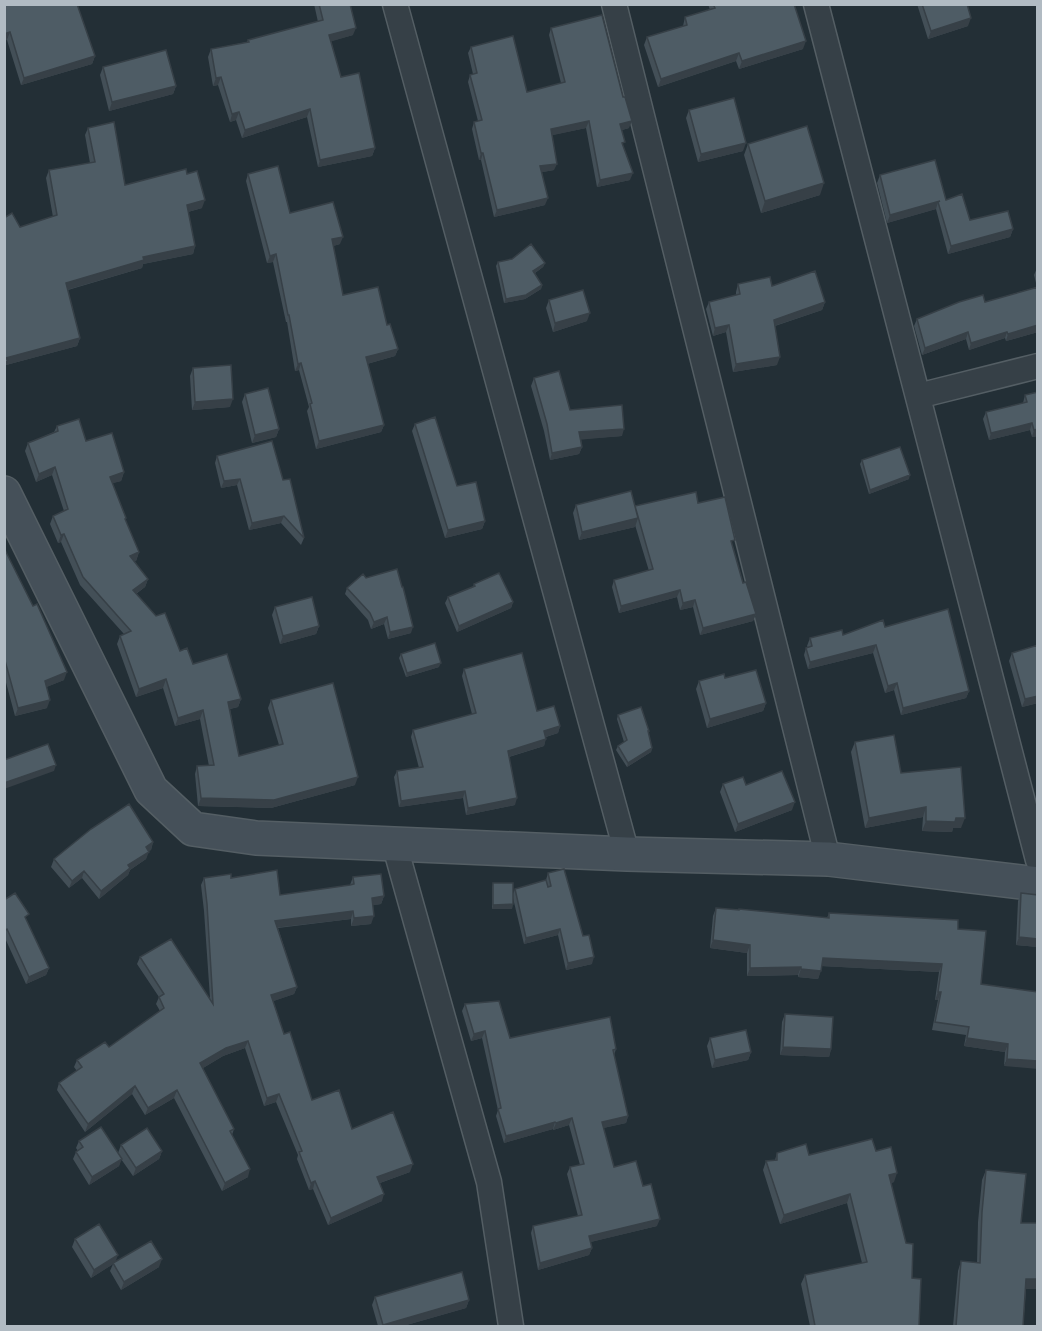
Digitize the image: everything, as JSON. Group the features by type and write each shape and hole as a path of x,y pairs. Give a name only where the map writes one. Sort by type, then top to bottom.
{"street":[{"path":"395,4 627,854"},
{"path":"614,4 828,859"},
{"path":"816,4 1038,860"},
{"path":"918,396 1038,366"},
{"path":"4,493 151,790 192,829 256,838 627,854 828,859 1038,884"},
{"path":"394,843 489,1182 511,1326"}],"building":[{"path":"4,4 77,4 95,56 24,78 10,32 4,34"},
{"path":"319,4 350,4 356,28 329,35 341,77 359,73 375,148 320,160 310,109 245,130 239,112 232,114 221,77 216,78 211,49 249,42 248,40 323,20"},
{"path":"713,4 794,4 806,41 742,61 739,53 661,79 647,37 687,25 685,17 715,8"},
{"path":"922,4 967,4 971,18 931,31"},
{"path":"602,15 623,97 625,97 632,121 620,124 625,142 622,143 633,173 600,180 589,121 551,129 557,164 540,166 548,198 497,210 474,122 482,120 470,75 477,73 471,47 513,36 527,92 565,82 551,28"},
{"path":"166,50 176,86 112,102 103,67"},
{"path":"734,98 746,143 701,154 689,110"},
{"path":"114,122 125,185 186,169 187,174 197,171 205,200 187,205 195,246 143,257 144,260 66,283 80,338 6,358 8,361 4,362 4,218 12,213 20,227 57,215 49,170 95,162 88,128"},
{"path":"807,126 824,183 765,201 748,144"},
{"path":"935,160 946,200 962,194 970,220 1008,211 1013,229 951,246 938,202 940,201 890,215 880,175"},
{"path":"278,166 290,213 333,202 343,237 332,239 343,295 378,287 387,325 390,324 398,349 366,357 384,425 319,441 310,404 312,403 301,363 298,364 276,254 270,256 248,174"},
{"path":"531,244 545,263 533,271 542,285 526,295 506,299 498,262 512,259"},
{"path":"815,271 825,302 774,320 780,357 736,364 729,325 715,328 709,302 740,294 738,284 770,277 772,286"},
{"path":"1038,287 1038,325 971,343 968,332 925,348 917,319 983,295 985,302"},
{"path":"583,290 590,313 555,323 549,300"},
{"path":"231,365 233,399 195,402 193,368"},
{"path":"559,371 570,410 622,405 624,429 579,432 582,447 552,453 547,424 534,378"},
{"path":"268,388 279,429 255,435 245,394"},
{"path":"1038,392 1038,429 1034,430 1032,423 991,433 986,412 1027,402 1025,395"},
{"path":"435,417 457,486 476,482 485,521 448,530 415,424"},
{"path":"79,419 86,441 112,433 124,472 110,477 139,552 130,556 148,579 133,590 156,616 165,613 180,651 187,648 193,664 227,654 241,699 228,702 239,756 283,744 271,700 333,683 358,777 274,800 201,798 197,766 214,765 203,710 178,718 166,679 139,689 120,636 131,631 83,577 64,534 61,535 53,516 68,509 55,467 39,474 28,443 58,431 57,426"},
{"path":"272,441 283,480 290,479 304,538 284,516 252,523 240,479 224,481 217,456"},
{"path":"900,447 910,475 870,490 862,460"},
{"path":"631,491 638,518 582,532 576,505"},
{"path":"696,492 698,503 725,497 735,540 731,541 743,583 746,582 756,614 703,628 695,600 683,603 680,590 621,606 614,580 653,569 635,506"},
{"path":"4,548 33,606 37,604 67,672 45,681 50,700 18,708 4,657"},
{"path":"397,569 413,627 390,632 387,617 374,622 370,613 347,588 363,574 366,578"},
{"path":"499,573 513,602 459,626 448,597"},
{"path":"312,597 319,626 283,636 275,607"},
{"path":"948,609 969,691 903,708 897,683 888,686 876,645 810,662 806,648 812,646 810,638 842,630 843,635 883,620 885,627"},
{"path":"435,643 441,663 407,673 401,654"},
{"path":"1038,645 1038,696 1025,699 1012,653"},
{"path":"522,653 537,711 554,706 560,726 544,731 546,739 508,751 517,798 468,808 465,791 401,801 397,771 423,767 413,730 476,713 464,669"},
{"path":"756,670 766,703 710,719 699,681 724,674 725,678"},
{"path":"641,707 652,748 628,763 618,746 627,740 618,715"},
{"path":"894,735 901,773 961,767 965,818 956,818 955,822 926,821 926,807 869,818 855,742"},
{"path":"48,744 56,765 4,783 4,760"},
{"path":"782,771 795,802 738,824 723,784 743,777 746,785"},
{"path":"129,804 153,842 146,847 149,852 128,865 130,868 101,891 84,871 72,881 54,859 91,829"},
{"path":"564,869 583,936 589,935 594,957 568,963 560,929 526,938 515,889 546,880 548,887 551,886 548,873"},
{"path":"277,870 280,895 350,885 354,884 353,877 381,874 384,896 372,898 374,916 354,918 353,911 275,921 297,987 271,995 284,1034 290,1032 312,1100 339,1090 352,1129 393,1112 413,1164 377,1177 384,1194 331,1218 315,1181 311,1183 299,1152 302,1151 279,1094 267,1098 248,1041 226,1048 200,1063 234,1129 230,1131 250,1169 225,1183 177,1090 148,1108 135,1086 88,1124 59,1083 82,1067 77,1060 105,1042 109,1047 164,1008 159,997 164,994 140,957 171,939 213,1004 204,878 231,874 231,878"},
{"path":"493,883 513,883 513,904 493,905"},
{"path":"15,893 29,914 25,917 49,968 29,977 7,929 4,931 4,900"},
{"path":"1021,893 1038,895 1038,939 1019,937"},
{"path":"716,908 829,918 829,913 958,920 958,929 986,931 981,984 1038,992 1038,1061 1007,1059 1008,1044 967,1038 969,1027 935,1022 941,992 938,992 942,964 823,958 821,971 801,969 801,967 750,968 750,945 713,940"},
{"path":"499,1001 510,1038 610,1017 616,1049 613,1050 628,1116 602,1122 614,1167 636,1161 643,1186 651,1184 660,1219 589,1236 592,1248 540,1263 533,1226 582,1215 570,1167 584,1164 572,1118 506,1136 498,1109 501,1108 485,1031 474,1034 465,1004"},
{"path":"785,1014 833,1017 831,1049 783,1047"},
{"path":"746,1030 751,1052 715,1060 710,1038"},
{"path":"101,1127 122,1159 92,1177 76,1152 83,1147 79,1141"},
{"path":"147,1128 162,1151 136,1168 121,1145"},
{"path":"872,1139 876,1151 891,1147 897,1173 889,1175 906,1243 913,1244 912,1278 921,1279 919,1326 815,1326 805,1275 867,1262 850,1194 784,1215 766,1161 777,1160 777,1153 806,1144 809,1155"},
{"path":"986,1170 1026,1174 1021,1223 1038,1223 1038,1279 1026,1279 1023,1326 956,1326 961,1261 980,1263"},
{"path":"99,1224 118,1255 94,1270 75,1239"},
{"path":"151,1241 162,1259 124,1282 113,1263"},
{"path":"462,1272 469,1300 383,1325 375,1297"}]}
